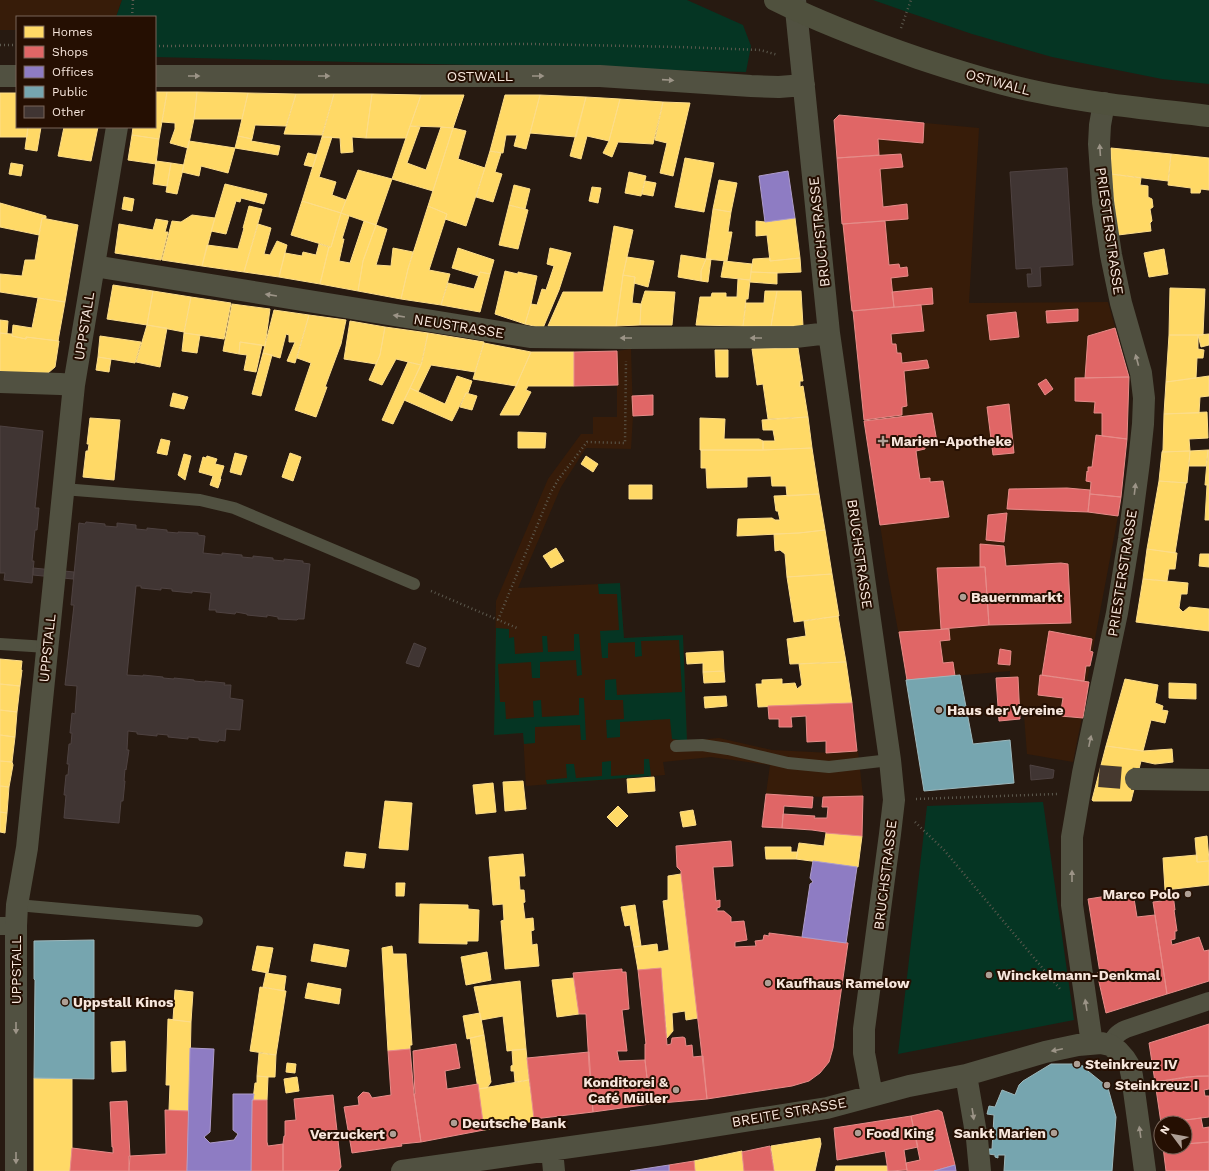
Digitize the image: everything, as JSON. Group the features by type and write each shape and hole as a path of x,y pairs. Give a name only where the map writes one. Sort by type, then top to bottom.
{"main road":[{"name":"OSTWALL","path":"775,0 796,5 842,30 893,49 968,74 1001,83 1067,98 1209,116"}],"street":[{"name":"BRUCHSTRASSE","path":"796,5 829,333 842,433 890,760 894,800 864,1028 864,1053 872,1095"},
{"path":"0,76 16,76"},
{"name":"OSTWALL","path":"156,76 600,76 751,86 779,87 804,85"},
{"name":"PRIESTERSTRASSE","path":"1101,1044 1072,905 1072,837 1087,780 1117,613 1129,539 1139,462 1144,398 1141,373 1121,303 1111,255 1103,202 1099,144 1104,103"},
{"name":"UPPSTALL","path":"16,1171 11,919 27,848 74,385 117,128"},
{"name":"NEUSTRASSE","path":"94,266 530,337 795,337 829,333"},
{"path":"0,382 74,385"},
{"path":"1136,779 1209,780"},
{"path":"1101,1044 1126,1029 1209,1001"},
{"path":"1101,1044 1118,1051 1130,1067 1145,1171"},
{"name":"BREITE STRASSE","path":"402,1171 552,1150 827,1108 909,1086 966,1075 1045,1052 1078,1045 1101,1044"},
{"path":"966,1075 977,1139 980,1171"},
{"path":"552,1150 554,1171"}],"lane":[{"path":"63,489 200,500 234,508 414,584"},
{"path":"0,644 47,647"},
{"path":"676,746 702,745 728,749 788,763 828,767 890,760"},
{"path":"11,919 197,921"}],"path":[{"path":"132,16 133,0"},
{"path":"893,49 911,0"},
{"path":"156,46 531,44 760,50 802,60"},
{"path":"0,45 16,45"},
{"path":"498,620 551,492 558,480 587,442 625,443 626,338"},
{"path":"414,584 517,628"},
{"path":"894,800 1087,780"},
{"path":"894,800 944,850 1060,989"}],"shaded area":[{"path":"0,0 122,0 116,16 16,16 16,30 0,30"},
{"path":"839,115 979,128 969,303 1108,302 1129,377 1127,439 1118,516 1087,681 1089,682 1073,762 1027,754 1024,715 1020,714 1010,678 1010,671 907,680 887,570 864,420 853,311 851,309 842,224 834,120"},
{"path":"631,349 633,416 631,449 586,448 561,487 518,588 620,583 624,638 683,635 687,741 719,738 772,750 832,753 858,751 863,796 823,797 766,794 770,765 711,757 663,762 665,775 526,786 523,733 494,735 496,601 548,479 581,434 593,434 593,417 617,417 617,351"}],"green space":[{"path":"122,0 687,0 743,25 751,46 746,72 156,57 156,16 116,16"},
{"path":"873,0 1209,0 1209,84 1162,79 1052,57 972,34"},
{"path":"620,583 624,638 683,635 687,741 672,739 670,719 620,722 620,737 607,738 606,720 624,719 623,700 605,700 605,680 616,679 617,695 682,692 679,640 641,641 642,656 635,657 635,642 608,643 608,658 602,658 600,631 619,630 617,594 599,594 598,584"},
{"path":"496,628 509,629 509,638 514,637 515,654 543,652 542,636 547,636 548,652 574,651 574,634 579,634 582,675 577,676 576,660 540,662 540,678 532,678 531,662 498,664 500,702 505,702 506,719 534,717 533,701 541,700 542,717 579,715 579,698 584,698 586,740 581,740 580,725 535,727 535,743 524,744 523,733 494,735"},
{"path":"644,759 649,759 651,776 547,784 546,780 567,778 566,764 574,764 576,778 602,776 602,762 611,761 611,776 644,774"},
{"path":"1043,802 1074,1020 898,1054 927,806"}],"building: Homes":[{"path":"156,92 167,92 159,139 132,135 133,128 156,128"},
{"path":"167,92 197,92 194,119 188,148 170,143 175,129 175,123 162,122"},
{"path":"197,92 248,93 242,119 194,119"},
{"path":"0,93 16,93 16,128 28,128 27,137 0,137"},
{"path":"248,93 296,94 286,126 255,125 252,139 238,136"},
{"path":"296,94 334,94 322,135 284,134"},
{"path":"334,94 372,94 366,138 352,137 353,152 341,153 340,138 322,137"},
{"path":"372,94 421,95 406,138 366,138"},
{"path":"421,95 464,95 453,128 410,126"},
{"path":"505,95 540,95 526,149 514,146 517,135 506,135 503,153 490,151"},
{"path":"540,95 586,97 576,137 530,133"},
{"path":"586,97 620,99 609,141 587,136 581,159 570,156"},
{"path":"620,99 663,102 653,144 618,142 612,157 603,153 609,141"},
{"path":"663,102 690,103 673,176 660,173 667,143 655,140"},
{"path":"410,126 420,127 407,163 426,170 441,127 453,128 433,191 392,179"},
{"path":"28,128 41,128 37,151 25,149"},
{"path":"64,128 98,128 91,161 58,156"},
{"path":"453,128 466,131 458,159 485,168 466,226 445,219 447,214 428,206"},
{"path":"132,135 159,139 156,164 128,160"},
{"path":"238,136 252,139 251,141 280,146 278,155 235,148"},
{"path":"322,137 332,137 319,177 336,182 332,195 346,200 341,213 302,201"},
{"path":"189,141 235,148 228,173 201,166 199,176 182,172"},
{"path":"1111,148 1171,154 1168,181 1111,174"},
{"path":"490,151 501,153 495,172 502,174 493,202 476,197"},
{"path":"308,153 317,155 313,167 304,165"},
{"path":"1171,154 1209,158 1209,190 1201,189 1200,193 1191,193 1191,188 1168,185"},
{"path":"685,158 714,163 704,212 675,207"},
{"path":"156,161 171,163 167,186 153,184"},
{"path":"11,163 23,165 21,176 9,174"},
{"path":"171,163 184,165 177,194 166,192"},
{"path":"358,170 392,179 376,225 341,213"},
{"path":"629,172 646,176 641,196 625,193"},
{"path":"1111,174 1141,178 1140,185 1148,186 1148,197 1152,199 1153,207 1150,209 1152,221 1150,223 1151,231 1118,235"},
{"path":"719,180 737,183 731,212 713,209"},
{"path":"645,181 656,183 653,196 642,194"},
{"path":"225,184 267,194 264,204 241,198 240,202 236,201 226,234 211,231"},
{"path":"514,185 530,189 525,209 509,205"},
{"path":"592,187 601,188 598,203 589,201"},
{"path":"124,197 134,199 132,211 122,209"},
{"path":"302,201 341,213 331,247 291,235"},
{"path":"0,203 46,216 46,218 42,218 39,235 0,227"},
{"path":"509,205 528,210 518,249 499,245"},
{"path":"249,206 262,209 244,272 202,266 207,245 238,249"},
{"path":"428,206 447,214 429,270 450,274 441,305 401,299 408,269"},
{"path":"713,209 731,212 728,232 732,232 727,261 706,259"},
{"path":"341,213 349,216 342,239 344,239 339,261 350,263 364,221 376,225 363,261 358,291 320,284 329,247 331,247"},
{"path":"192,215 215,218 202,266 162,260 172,221 181,222"},
{"path":"42,218 78,225 65,302 0,292 0,274 22,276 25,260 35,260"},
{"path":"795,218 800,258 770,261 767,235 756,236 756,221 765,222"},
{"path":"156,219 168,221 165,232 168,232 161,260 115,253 119,224 153,230"},
{"path":"258,224 271,228 264,254 270,255 277,241 287,245 279,277 244,272"},
{"path":"376,225 387,229 376,265 391,266 393,248 413,252 401,299 358,291 363,261"},
{"path":"614,226 633,230 623,275 616,326 548,326 563,292 603,292"},
{"path":"319,244 329,247 320,284 279,277 285,253 302,256 303,252 316,255"},
{"path":"458,248 494,260 490,274 480,272 479,276 452,268"},
{"path":"550,248 571,253 559,290 543,328 525,324 531,304 537,305 542,289 546,290 554,266 547,264"},
{"path":"1164,249 1168,274 1149,277 1144,253"},
{"path":"681,255 706,259 701,271 701,281 678,277"},
{"path":"627,257 654,261 648,287 634,283 635,277 623,275"},
{"path":"770,258 770,261 800,258 801,272 751,272 753,259"},
{"path":"706,259 711,259 708,282 701,281 701,271"},
{"path":"724,261 752,264 750,280 721,277"},
{"path":"505,271 537,276 525,324 495,314"},
{"path":"480,272 490,274 480,312 441,305 448,283 474,289"},
{"path":"751,272 777,273 777,284 750,282"},
{"path":"623,275 635,277 632,303 641,304 640,325 616,326"},
{"path":"738,279 750,280 743,326 696,325 700,297 711,297 712,293 726,293 726,297 737,297"},
{"path":"113,285 153,291 147,325 107,319"},
{"path":"1170,288 1205,289 1203,335 1169,335"},
{"path":"153,291 191,297 184,332 147,325"},
{"path":"645,291 675,292 672,325 640,325 641,304"},
{"path":"765,291 777,291 771,326 743,326 746,303 764,303"},
{"path":"777,291 801,291 803,326 771,326"},
{"path":"191,297 231,303 224,339 184,333"},
{"path":"38,298 65,302 58,341 26,337 26,339 12,336 13,325 32,328"},
{"path":"232,304 270,309 265,346 240,342 239,354 223,351"},
{"path":"274,310 309,315 295,363 287,361 295,342 289,342 289,335 286,334 280,358 263,353"},
{"path":"309,315 346,320 341,344 325,387 327,387 316,417 295,410 311,363 297,358"},
{"path":"0,320 8,321 7,334 0,333"},
{"path":"350,321 385,327 380,355 376,364 344,359"},
{"path":"147,325 167,328 160,367 136,362"},
{"path":"385,327 428,333 421,365 396,359 382,385 369,380 380,355"},
{"path":"0,333 12,334 12,336 26,339 26,337 59,341 55,367 48,373 0,372"},
{"path":"184,333 200,335 197,353 182,351"},
{"path":"428,333 484,342 475,372 431,365 418,392 410,388 422,362"},
{"path":"1209,334 1209,345 1201,347 1198,335"},
{"path":"1169,335 1198,335 1198,349 1204,350 1203,358 1197,358 1196,378 1166,382"},
{"path":"100,336 141,342 135,363 98,357"},
{"path":"240,342 262,345 256,372 244,370 247,355 239,354"},
{"path":"484,343 531,352 516,386 473,379"},
{"path":"798,348 803,381 800,381 800,387 803,386 808,417 768,419 763,384 757,385 752,349"},
{"path":"715,350 728,350 728,377 716,377"},
{"path":"531,352 574,352 574,386 528,386 526,390 531,392 519,415 500,415 516,386"},
{"path":"263,353 272,355 261,396 252,394"},
{"path":"98,357 111,359 109,372 96,370"},
{"path":"408,362 421,365 393,424 382,420"},
{"path":"457,376 472,381 468,393 466,393 452,421 404,400 410,388 445,404"},
{"path":"1209,376 1209,396 1200,397 1199,413 1164,414 1166,382"},
{"path":"173,393 188,397 184,409 170,406"},
{"path":"466,393 477,396 472,410 460,407"},
{"path":"1207,412 1208,438 1189,439 1190,451 1162,452 1164,414"},
{"path":"808,417 812,448 763,450 763,441 775,441 773,430 763,430 762,420"},
{"path":"90,418 120,420 114,480 83,477 86,451 88,451 89,444 87,444"},
{"path":"700,418 725,419 724,439 759,439 763,441 763,450 700,450"},
{"path":"518,432 546,433 545,448 518,448"},
{"path":"161,439 170,441 167,455 157,453"},
{"path":"812,448 819,494 787,496 786,486 772,486 771,476 747,477 747,487 707,488 706,468 701,468 701,450"},
{"path":"1208,450 1209,485 1205,485"},
{"path":"1208,450 1206,466 1189,466 1190,451"},
{"path":"1190,451 1187,483 1159,481 1162,452"},
{"path":"235,453 247,456 241,475 230,472"},
{"path":"290,453 301,457 293,481 282,477"},
{"path":"184,454 191,456 185,480 178,475"},
{"path":"207,456 217,459 215,464 224,466 218,488 210,485 213,476 199,472 203,457 206,458"},
{"path":"586,456 598,464 593,472 581,464"},
{"path":"1159,481 1186,483 1175,553 1147,549"},
{"path":"629,485 652,485 652,499 629,499"},
{"path":"1207,485 1209,485 1209,520 1205,520"},
{"path":"819,494 825,530 799,533 737,536 738,519 772,518 775,520 780,520 778,511 776,511 774,496"},
{"path":"825,530 832,574 787,577 785,554 780,550 775,551 774,534"},
{"path":"556,548 564,561 551,568 543,556"},
{"path":"1147,549 1177,553 1175,569 1169,569 1167,581 1143,579"},
{"path":"1200,554 1209,554 1209,567 1199,566"},
{"path":"832,574 839,616 794,622 787,577"},
{"path":"1143,579 1188,583 1187,594 1181,594 1179,608 1183,612 1189,607 1209,609 1209,631 1136,622"},
{"path":"838,616 846,662 790,664 787,639 806,636 804,621"},
{"path":"723,651 724,671 703,672 703,663 687,664 686,653"},
{"path":"0,659 22,661 20,686 0,684"},
{"path":"846,662 852,703 758,707 756,684 762,684 762,680 782,679 782,684 795,683 797,689 802,685 799,664"},
{"path":"724,671 725,682 704,683 703,672"},
{"path":"1125,679 1158,685 1155,703 1163,706 1162,710 1168,711 1165,723 1151,720 1143,751 1106,746"},
{"path":"1169,683 1196,684 1196,699 1169,698"},
{"path":"0,684 20,686 17,712 0,710"},
{"path":"726,696 727,706 705,708 704,697"},
{"path":"0,710 17,712 15,737 0,735"},
{"path":"0,735 15,737 12,762 0,761"},
{"path":"1106,746 1143,751 1172,749 1173,762 1155,764 1141,761 1131,801 1093,801 1092,800"},
{"path":"0,761 12,762 13,765 9,787 0,786"},
{"path":"654,777 655,791 628,793 627,779"},
{"path":"523,781 526,809 505,811 503,782"},
{"path":"493,783 496,812 476,814 473,785"},
{"path":"0,786 9,787 7,813 0,812"},
{"path":"385,801 412,803 408,850 379,848"},
{"path":"618,806 628,816 617,827 607,817"},
{"path":"693,810 696,825 683,827 680,812"},
{"path":"0,812 7,813 5,833 0,832"},
{"path":"826,833 862,836 858,867 796,859 799,843 824,846"},
{"path":"1207,836 1209,861 1197,862 1195,838"},
{"path":"765,847 791,847 791,852 798,852 796,859 766,859"},
{"path":"346,852 366,854 364,868 344,866"},
{"path":"523,854 525,876 519,876 520,890 524,890 525,902 523,903 525,919 533,918 534,930 531,931 532,945 537,944 539,966 505,969 501,921 504,920 503,904 493,905 489,857"},
{"path":"1197,855 1197,862 1209,861 1209,885 1165,890 1163,858"},
{"path":"681,874 698,1018 686,1020 685,1011 672,1013 673,1031 667,1038 661,968 638,970 634,947 657,944 658,952 669,950 663,901 668,900 668,876"},
{"path":"396,883 405,883 404,896 396,896"},
{"path":"420,904 468,905 468,909 479,910 478,941 467,941 467,944 419,943"},
{"path":"635,905 641,946 634,947 630,925 625,926 621,907"},
{"path":"314,944 349,950 346,967 311,961"},
{"path":"257,946 273,948 268,973 252,970"},
{"path":"392,946 393,954 406,954 412,1045 410,1045 410,1049 388,1051 382,948"},
{"path":"487,952 491,980 466,985 461,957"},
{"path":"266,973 286,976 284,991 263,987"},
{"path":"574,978 579,1014 557,1017 552,980"},
{"path":"520,981 526,1049 507,1051 503,1016 481,1020 474,987"},
{"path":"308,983 341,989 339,1004 305,998"},
{"path":"260,987 286,991 276,1055 250,1051"},
{"path":"175,990 193,992 191,1022 173,1020"},
{"path":"480,1013 484,1035 467,1039 463,1016"},
{"path":"168,1019 191,1022 189,1111 169,1110 170,1085 166,1085"},
{"path":"484,1035 491,1082 487,1088 478,1089 470,1038"},
{"path":"125,1041 126,1071 112,1072 111,1042"},
{"path":"526,1049 529,1080 515,1082 514,1071 511,1071 511,1066 513,1065 512,1050"},
{"path":"259,1053 276,1055 275,1077 257,1076"},
{"path":"287,1063 296,1064 295,1073 286,1072"},
{"path":"257,1076 268,1077 267,1100 253,1100"},
{"path":"297,1077 299,1091 286,1093 284,1079"},
{"path":"34,1078 72,1079 72,1148 70,1171 34,1171"},
{"path":"529,1080 535,1121 484,1130 478,1089"},
{"path":"820,1138 821,1144 815,1171 774,1171 771,1146"},
{"path":"742,1151 744,1171 695,1171 694,1161"},
{"path":"836,1166 887,1166 888,1171 835,1171"}],"building: Shops":[{"path":"839,115 924,123 923,143 878,139 879,155 837,158 834,120"},
{"path":"901,154 903,167 880,169 883,207 907,204 908,219 842,224 837,158"},
{"path":"885,221 889,265 899,264 900,268 907,267 908,276 891,278 894,307 852,311 843,224"},
{"path":"932,288 933,304 894,307 892,292"},
{"path":"921,305 924,331 891,334 892,344 896,344 897,353 901,353 902,363 927,360 929,368 904,371 907,406 902,407 902,415 864,420 853,311"},
{"path":"1078,309 1078,321 1047,323 1046,311"},
{"path":"1016,312 1019,337 990,340 987,315"},
{"path":"1115,328 1129,377 1085,378 1088,336"},
{"path":"617,351 618,385 574,386 574,352"},
{"path":"1129,377 1127,439 1102,436 1102,413 1094,413 1095,402 1075,401 1075,378"},
{"path":"1046,379 1053,389 1045,395 1038,384"},
{"path":"653,395 653,415 633,416 632,396"},
{"path":"1009,404 1014,453 993,455 987,407"},
{"path":"932,413 937,442 925,444 925,449 916,451 920,479 930,478 930,482 943,481 949,517 880,525 864,421"},
{"path":"1096,435 1127,439 1121,497 1090,494 1091,482 1086,481 1087,471 1088,472 1088,467 1092,467"},
{"path":"1067,488 1090,490 1088,512 1007,509 1009,489"},
{"path":"1090,494 1121,497 1118,516 1088,512"},
{"path":"1007,513 1004,542 986,540 988,515"},
{"path":"980,544 1004,546 1006,566 1061,563 1068,564 1071,623 989,625 985,567 980,567"},
{"name":"Bauernmarkt","path":"985,567 989,625 941,629 937,568"},
{"path":"949,629 950,640 940,641 943,663 953,662 955,676 907,680 899,632"},
{"path":"1049,631 1092,639 1090,651 1093,652 1090,666 1086,666 1084,681 1042,675"},
{"path":"1000,649 1011,651 1010,665 998,664"},
{"path":"1040,675 1089,682 1083,718 1060,716 1063,698 1038,695"},
{"path":"1018,677 1020,719 999,721 996,678"},
{"path":"852,703 857,751 826,753 826,741 807,742 806,716 791,717 792,727 779,727 779,719 769,719 768,706"},
{"path":"766,794 813,797 812,808 784,806 782,828 762,827"},
{"path":"863,796 862,836 782,828 783,814 827,818 828,807 822,807 823,797"},
{"name":"Kaufhaus Ramelow","path":"731,841 733,866 713,867 716,901 720,900 720,907 717,908 717,911 724,911 731,917 731,922 744,921 747,940 735,942 735,947 756,946 755,941 763,940 764,935 769,936 769,933 848,943 833,1048 829,1062 820,1073 809,1081 792,1086 707,1099 681,871 677,867 676,846"},
{"path":"1133,892 1137,917 1155,915 1167,994 1106,1013 1097,973 1100,973 1088,899"},
{"path":"1173,894 1177,931 1175,931 1175,939 1171,940 1172,945 1199,937 1204,951 1209,950 1209,981 1167,994 1153,902 1162,901 1161,895"},
{"path":"661,968 667,1045 671,1044 672,1038 683,1037 685,1038 686,1046 692,1045 693,1057 703,1056 707,1099 650,1104 645,1060 646,1044 638,970"},
{"path":"622,969 622,972 626,972 629,1009 622,1010 627,1051 617,1051 619,1061 645,1060 650,1104 593,1112 586,1014 579,1014 573,973"},
{"path":"1209,1024 1209,1076 1186,1077 1155,1082 1149,1043"},
{"path":"456,1044 460,1068 445,1071 447,1089 478,1084 484,1130 421,1142 414,1094 413,1051"},
{"path":"410,1049 414,1094 421,1142 352,1153 344,1107 359,1105 358,1097 363,1092 369,1093 372,1098 391,1095 388,1051"},
{"path":"589,1052 593,1112 534,1119 527,1058"},
{"path":"1197,1076 1209,1076 1209,1089 1204,1090 1205,1096 1209,1096 1209,1117 1193,1119 1193,1115 1160,1115 1155,1082"},
{"path":"333,1095 341,1167 338,1171 283,1171 285,1121 296,1120 294,1099"},
{"path":"252,1100 267,1100 267,1142 268,1146 283,1144 283,1171 251,1171"},
{"path":"127,1101 130,1156 129,1171 70,1171 72,1148 113,1153 110,1102"},
{"path":"165,1110 189,1111 187,1171 129,1171 130,1156 166,1154"},
{"path":"938,1110 942,1112 955,1165 934,1171 907,1171 906,1163 920,1160 911,1116"},
{"path":"911,1116 918,1147 904,1150 907,1170 888,1171 885,1151 837,1160 834,1128"},
{"path":"1201,1118 1203,1128 1209,1127 1209,1142 1193,1143 1193,1119"},
{"path":"1209,1142 1209,1171 1166,1171 1164,1155 1193,1155 1193,1143"},
{"path":"770,1146 774,1171 744,1171 742,1152"},
{"path":"694,1161 695,1171 669,1171 669,1165"}],"building: Offices":[{"path":"788,171 795,218 765,222 759,176"},
{"path":"813,861 857,867 846,943 802,937 810,884 813,882 810,878"},
{"path":"190,1048 214,1049 210,1132 204,1137 210,1143 234,1140 238,1134 233,1130 233,1094 254,1094 252,1100 251,1171 187,1171"},
{"path":"669,1165 669,1171 630,1171"},
{"path":"955,1165 956,1171 934,1171"}],"building: Public":[{"name":"Haus der Vereine","path":"960,675 973,744 1010,740 1014,783 924,791 906,680"},
{"name":"Uppstall Kinos","path":"94,940 94,1079 34,1078 34,941"},
{"name":"Sankt Marien","path":"1051,1064 1077,1064 1083,1066 1104,1084 1105,1083 1109,1088 1116,1117 1112,1171 1004,1171 1005,1155 998,1155 998,1158 995,1157 995,1155 989,1154 989,1149 992,1149 994,1115 987,1114 989,1106 995,1107 1002,1090 1015,1095 1019,1085 1023,1081"}],"building: Other":[{"path":"1067,168 1073,265 1040,267 1041,286 1028,287 1027,274 1032,274 1031,268 1016,269 1010,172"},
{"path":"0,426 43,431 35,508 39,508 32,561 34,561 32,583 4,580 5,573 0,573"},
{"path":"86,522 105,524 105,526 117,527 117,523 136,525 136,529 147,530 147,528 167,530 167,532 198,533 198,535 205,536 203,553 242,555 242,557 253,558 253,556 273,558 273,560 284,561 284,559 303,561 303,563 310,564 304,619 297,620 278,619 278,617 267,615 267,617 247,615 236,612 235,614 216,612 216,610 209,610 211,593 192,591 192,593 172,591 172,589 161,588 161,590 136,586 127,675 143,675 225,683 224,685 231,685 230,698 243,700 240,730 226,729 225,741 219,740 218,742 199,740 199,738 188,737 188,739 168,737 168,735 157,734 157,736 137,734 137,732 128,731 127,750 129,750 126,770 125,769 123,801 121,801 119,823 64,818 66,795 64,795 66,775 68,775 69,764 67,764 69,744 71,744 72,733 70,733 72,713 75,714 77,686 65,685 74,605 71,605 79,523 85,524"},
{"path":"33,568 74,572 73,579 33,575"},
{"path":"414,643 426,648 419,667 406,663"},
{"path":"1030,765 1054,770 1053,778 1031,780"}],"tunnel":[{"path":"1099,776 1136,779"}],"place":[{"name":"Marien-Apotheke","path":"883,441"},
{"name":"Bauernmarkt","path":"963,597"},
{"name":"Haus der Vereine","path":"939,710"},
{"name":"Marco Polo","path":"1188,894"},
{"name":"Winckelmann-Denkmal","path":"989,975"},
{"name":"Kaufhaus Ramelow","path":"768,983"},
{"name":"Uppstall Kinos","path":"65,1002"},
{"name":"Steinkreuz IV","path":"1077,1064"},
{"name":"Steinkreuz I","path":"1107,1085"},
{"name":"Konditorei & Café Müller","path":"676,1090"},
{"name":"Deutsche Bank","path":"454,1123"},
{"name":"Food King","path":"858,1133"},
{"name":"Sankt Marien","path":"1054,1133"},
{"name":"Verzuckert","path":"393,1134"}]}
